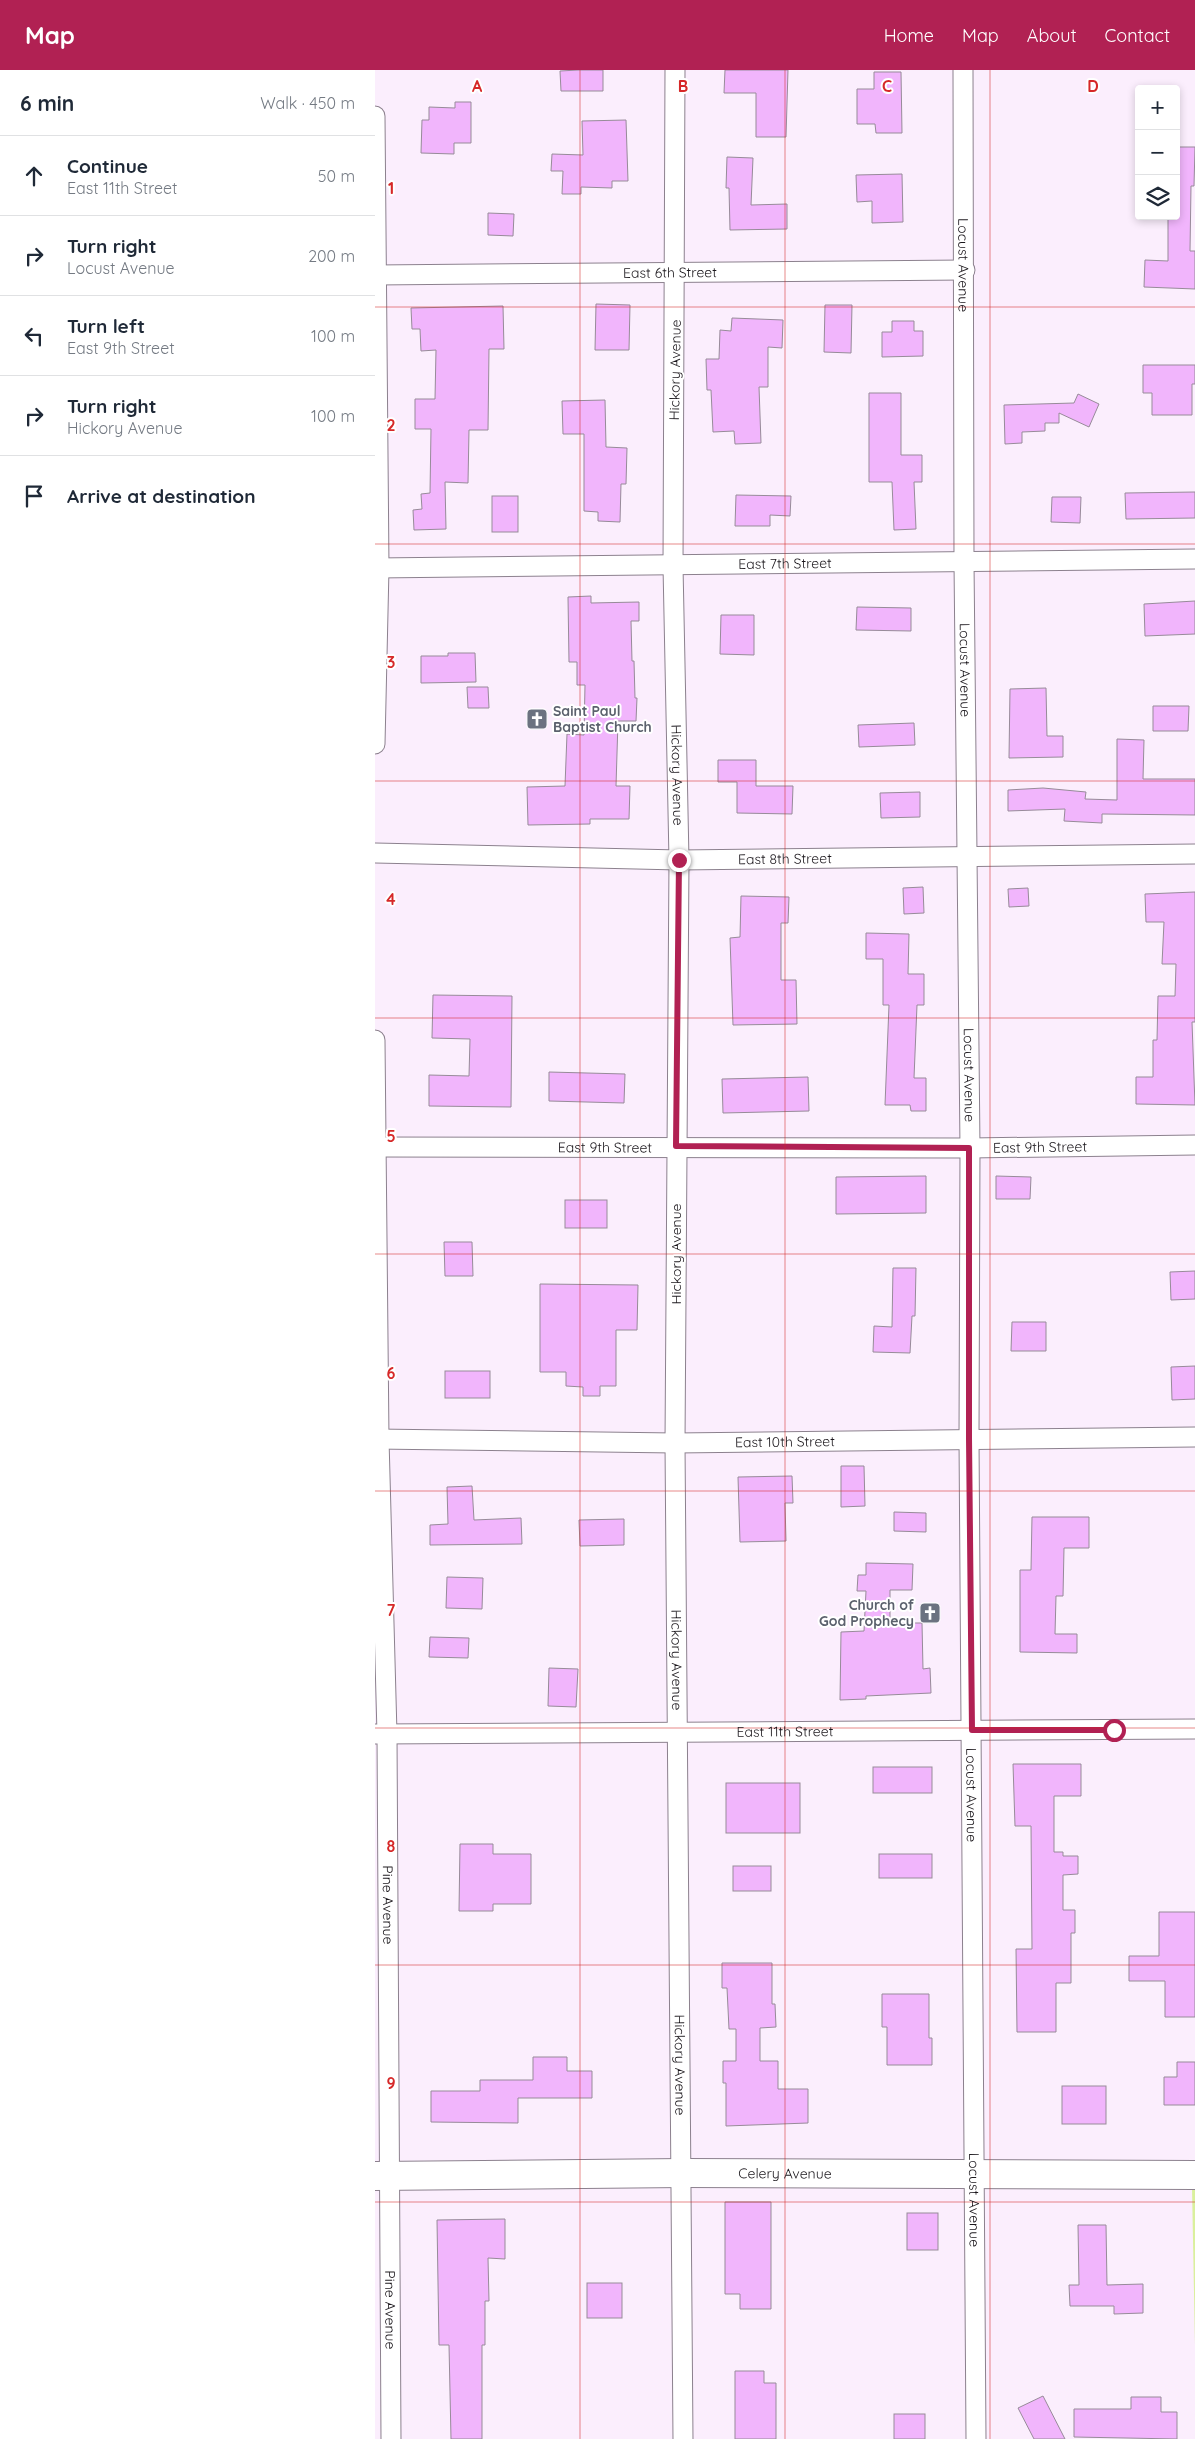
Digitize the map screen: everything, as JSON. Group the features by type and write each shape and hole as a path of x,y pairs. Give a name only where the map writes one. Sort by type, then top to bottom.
{"main road":[{"name":"Celery Avenue","path":"382,2176 683,2173 1195,2175"}],"street":[{"name":"Hickory Avenue","path":"675,70 676,272 673,566 679,860 675,1443 683,2173 683,2439"},
{"name":"Locust Avenue","path":"963,70 965,270 964,562 976,2439"},
{"path":"375,116 377,568 375,744"},
{"name":"East 6th Street","path":"376,275 965,270"},
{"name":"East 7th Street","path":"377,568 1195,559"},
{"name":"East 8th Street","path":"375,853 679,860 1195,854"},
{"name":"Pine Avenue","path":"375,1040 381,1734 382,2176 391,2439"},
{"name":"East 9th Street","path":"376,1147 676,1146 969,1148 1195,1145"},
{"name":"East 10th Street","path":"377,1439 675,1443 969,1438 1195,1437"},
{"name":"East 11th Street","path":"381,1734 1195,1729"}],"green space":[{"path":"1192,2187 1195,2187 1195,2345"}],"building":[{"path":"603,70 603,91 561,91 560,71"},
{"path":"725,70 788,70 786,137 756,137 756,93 724,93"},
{"path":"874,72 901,72 902,133 876,133 875,124 857,124 857,89 874,89"},
{"path":"455,102 471,102 471,143 454,143 454,154 421,153 422,120 429,120 429,107 455,108"},
{"path":"626,120 628,181 612,181 612,188 581,187 581,194 562,194 563,171 551,171 552,154 583,155 582,121"},
{"path":"1180,147 1195,147 1194,186 1191,186 1190,251 1195,251 1195,289 1144,287 1145,260 1168,261 1168,220 1180,220"},
{"path":"727,157 753,158 751,205 787,204 787,229 730,230 729,188 726,188"},
{"path":"902,174 903,222 872,223 872,201 857,202 856,175"},
{"path":"488,213 514,214 513,236 488,235"},
{"path":"596,304 630,305 629,350 595,350"},
{"path":"825,305 852,305 851,353 824,352"},
{"path":"503,306 504,349 489,349 488,430 469,430 468,483 445,482 446,529 414,530 413,510 422,509 421,494 430,493 431,429 415,429 415,399 435,399 436,350 421,351 420,329 412,329 411,308"},
{"path":"732,318 783,320 782,348 768,347 768,387 759,387 761,443 735,444 734,431 713,432 711,390 707,390 706,359 719,359 720,330 731,331"},
{"path":"892,321 914,321 914,331 923,331 923,356 882,357 882,332 892,332"},
{"path":"1143,365 1195,365 1195,384 1192,384 1192,415 1152,415 1152,393 1143,393"},
{"path":"869,393 901,393 901,455 922,455 922,482 914,482 916,529 894,530 892,482 869,482"},
{"path":"1078,394 1099,404 1089,427 1059,413 1059,423 1045,423 1045,431 1022,432 1022,443 1005,444 1004,405 1074,403"},
{"path":"605,400 606,447 627,448 626,484 621,484 620,522 598,521 598,512 584,511 584,434 563,434 562,401"},
{"path":"1195,492 1195,518 1126,519 1125,493"},
{"path":"736,495 791,496 790,516 770,515 770,526 735,526"},
{"path":"492,496 518,496 518,532 492,532"},
{"path":"1052,497 1081,497 1080,523 1051,522"},
{"path":"591,596 591,603 639,602 639,621 631,621 632,661 634,661 635,698 637,698 636,721 618,721 616,786 630,786 629,819 590,819 590,824 528,825 527,787 565,786 567,734 584,735 585,685 577,685 577,662 569,662 568,597"},
{"path":"1195,601 1195,634 1145,636 1144,604"},
{"path":"857,607 911,608 911,631 856,630"},
{"path":"721,615 754,615 754,655 720,654"},
{"path":"448,653 475,653 476,682 421,683 421,656 448,656"},
{"path":"467,687 488,687 489,708 468,708"},
{"path":"1046,688 1047,736 1063,736 1063,757 1009,758 1010,689"},
{"path":"1153,706 1189,706 1188,731 1153,731"},
{"path":"914,723 915,745 859,747 858,725"},
{"path":"1117,739 1144,740 1143,779 1195,779 1195,815 1102,814 1102,823 1064,821 1065,809 1008,811 1008,790 1043,788 1086,792 1085,799 1117,800"},
{"path":"718,760 756,760 756,786 793,786 792,814 737,813 737,782 718,782"},
{"path":"920,792 920,817 881,818 880,793"},
{"path":"923,887 924,913 904,914 903,888"},
{"path":"1028,888 1029,906 1009,907 1008,889"},
{"path":"1195,892 1195,1022 1192,1022 1195,1105 1136,1104 1136,1077 1153,1077 1153,1040 1157,1040 1158,996 1175,996 1176,964 1162,964 1164,922 1146,922 1145,894"},
{"path":"741,896 789,897 788,923 781,923 781,980 796,980 797,1024 733,1025 730,938 740,937"},
{"path":"866,933 909,934 908,974 924,974 924,1005 917,1005 914,1078 926,1078 926,1111 911,1111 910,1105 885,1105 889,1005 883,1005 883,959 866,959"},
{"path":"433,995 512,996 511,1107 429,1106 429,1075 469,1076 470,1039 432,1038"},
{"path":"549,1072 625,1074 624,1103 549,1101"},
{"path":"808,1077 809,1111 723,1113 722,1079"},
{"path":"926,1176 926,1213 836,1214 836,1177"},
{"path":"996,1176 1031,1177 1030,1199 996,1199"},
{"path":"565,1200 607,1200 607,1228 565,1228"},
{"path":"444,1242 472,1242 473,1276 445,1276"},
{"path":"893,1268 916,1268 915,1316 912,1316 910,1353 873,1352 874,1326 892,1327"},
{"path":"1195,1271 1195,1299 1171,1300 1170,1272"},
{"path":"540,1284 638,1285 637,1330 616,1330 616,1386 600,1386 600,1396 583,1396 583,1387 566,1386 566,1372 540,1372"},
{"path":"1012,1322 1046,1322 1046,1351 1011,1351"},
{"path":"1195,1366 1195,1399 1172,1400 1171,1367"},
{"path":"445,1371 490,1371 490,1398 445,1398"},
{"path":"841,1466 864,1466 865,1506 841,1507"},
{"path":"792,1476 793,1503 785,1503 786,1541 740,1542 738,1477"},
{"path":"472,1486 474,1520 521,1518 522,1544 430,1545 430,1525 448,1524 447,1487"},
{"path":"894,1512 926,1513 926,1532 894,1531"},
{"path":"1032,1517 1089,1517 1089,1548 1064,1548 1063,1596 1056,1596 1055,1634 1077,1634 1077,1653 1020,1652 1020,1570 1031,1570"},
{"path":"624,1519 624,1545 580,1546 579,1520"},
{"path":"866,1563 913,1564 912,1590 890,1590 890,1623 922,1623 923,1669 930,1668 931,1693 866,1696 866,1699 840,1700 841,1632 864,1631 866,1591 857,1591 858,1575 866,1575"},
{"path":"447,1577 483,1578 482,1609 446,1608"},
{"path":"430,1637 469,1638 468,1658 429,1657"},
{"path":"549,1668 578,1669 576,1707 548,1706"},
{"path":"1013,1764 1081,1764 1081,1796 1054,1796 1054,1852 1063,1852 1063,1856 1078,1856 1078,1874 1063,1875 1063,1910 1075,1910 1075,1933 1071,1933 1071,1983 1056,1983 1056,2032 1017,2032 1016,1949 1032,1949 1031,1826 1015,1826"},
{"path":"873,1767 932,1767 932,1793 873,1793"},
{"path":"726,1783 800,1783 800,1833 726,1833"},
{"path":"460,1844 493,1844 493,1854 531,1854 531,1904 493,1904 493,1911 459,1911"},
{"path":"879,1854 932,1854 932,1878 879,1878"},
{"path":"733,1866 771,1866 771,1891 733,1891"},
{"path":"1159,1912 1195,1912 1195,2017 1165,2017 1165,1981 1129,1981 1129,1956 1159,1956"},
{"path":"722,1963 772,1963 772,2004 775,2004 776,2027 760,2028 760,2061 778,2061 778,2089 808,2089 808,2123 726,2126 726,2083 723,2083 723,2061 736,2061 736,2029 729,2029 727,1988 722,1988"},
{"path":"882,1994 929,1994 929,2038 932,2038 932,2065 887,2065 887,2027 882,2027"},
{"path":"533,2057 567,2057 567,2071 592,2071 592,2098 518,2098 518,2123 431,2122 431,2091 480,2091 480,2080 533,2080"},
{"path":"1177,2062 1195,2062 1195,2105 1164,2105 1164,2077 1177,2077"},
{"path":"1062,2086 1106,2086 1106,2124 1062,2124"},
{"path":"725,2202 771,2202 771,2309 740,2309 740,2294 725,2294"},
{"path":"907,2213 938,2213 938,2250 907,2250"},
{"path":"505,2219 505,2259 488,2258 489,2301 485,2301 485,2345 482,2345 482,2439 451,2439 449,2345 439,2345 437,2220"},
{"path":"1078,2225 1106,2225 1107,2285 1143,2284 1143,2313 1114,2314 1114,2306 1070,2306 1069,2285 1079,2285"},
{"path":"587,2283 622,2283 622,2318 587,2318"},
{"path":"735,2371 764,2371 764,2383 776,2383 776,2439 735,2439"},
{"path":"1043,2396 1065,2439 1034,2439 1018,2408"},
{"path":"1131,2397 1161,2397 1161,2412 1177,2412 1177,2439 1074,2437 1074,2409 1131,2409"},
{"path":"894,2414 925,2414 925,2439 894,2439"}],"place":[{"name":"Saint Paul Baptist Church","path":"537,719"},
{"name":"Church of God Prophecy","path":"930,1613"}],"route":[{"path":"679,860 676,1146 969,1148 972,1730 1114,1730"}]}
